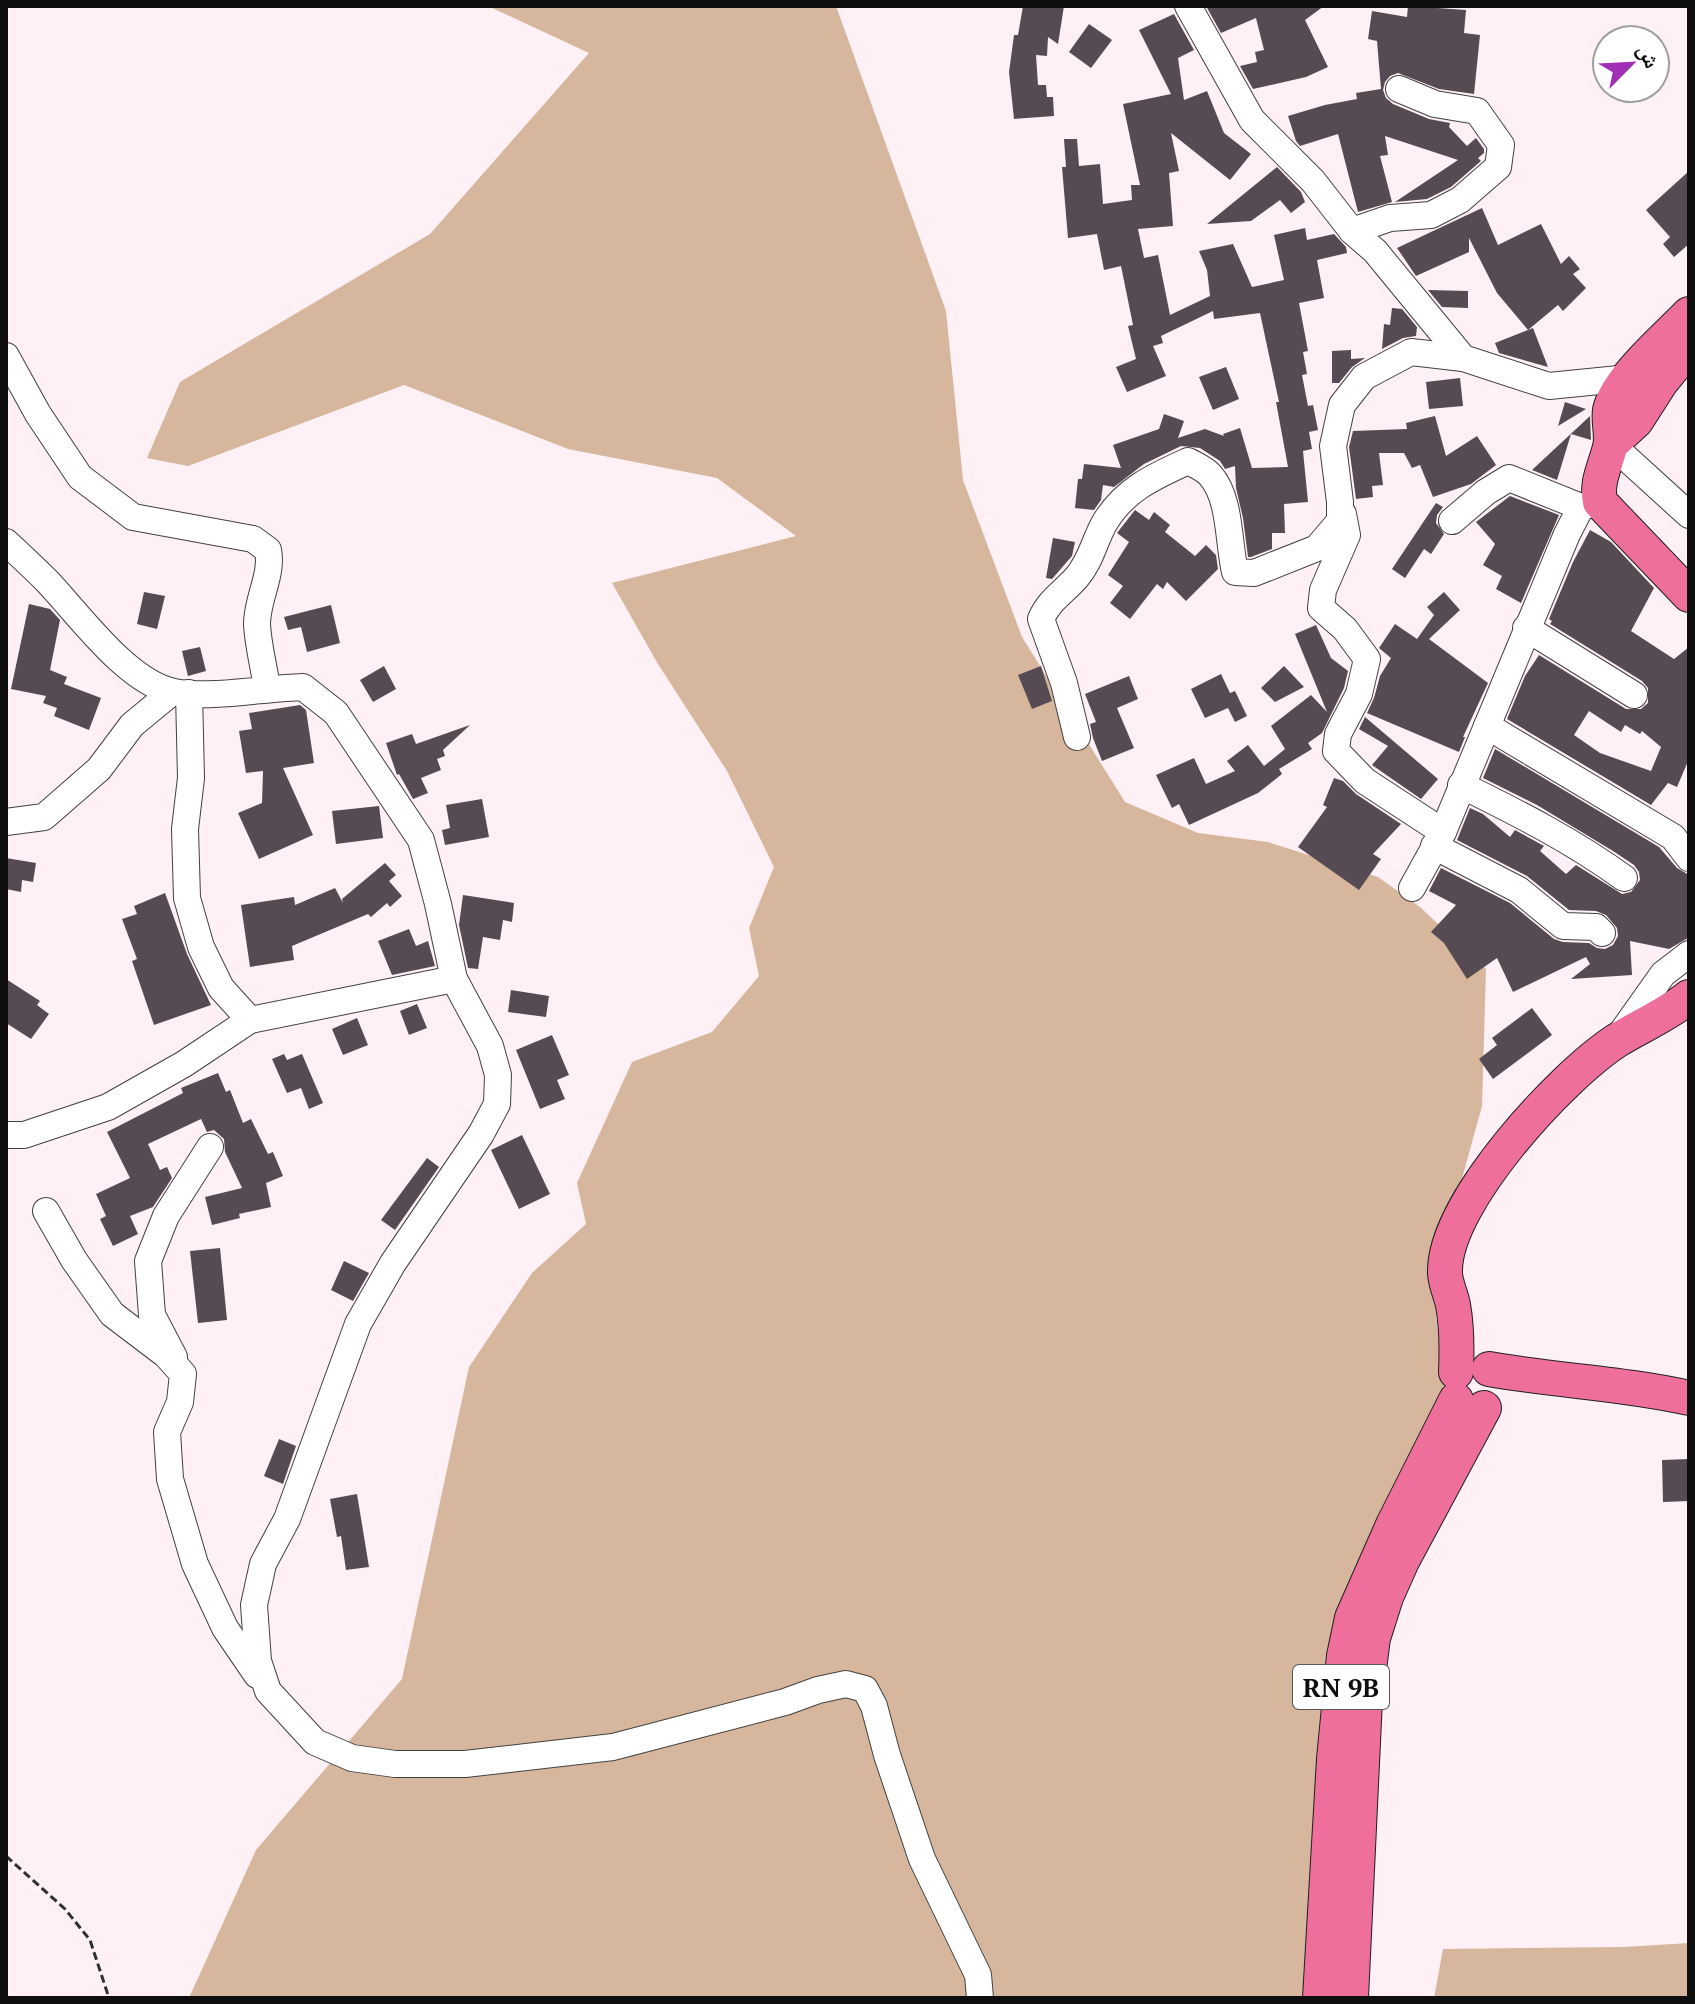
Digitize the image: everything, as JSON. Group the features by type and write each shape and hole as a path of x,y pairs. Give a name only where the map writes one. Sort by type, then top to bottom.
{"main road":[{"path":"1689,314 1629,378 1610,410 1611,444 1591,505 1689,595"},
{"path":"1611,444 1636,421 1661,382 1689,348"},
{"path":"1689,997 1615,1042 1582,1067 1503,1152 1469,1201 1450,1237 1444,1272 1477,1385 1551,1378 1649,1389 1689,1398"},
{"name":"RN 9B","path":"1320,1998 1334,1759 1344,1656 1352,1618 1387,1538 1477,1385"},
{"name":"RN 9B","path":"1351,1998 1365,1699 1373,1638 1386,1597 1477,1385"}],"street":[{"path":"1188,6 1252,120 1313,181 1352,231 1375,251 1463,358"},
{"path":"1352,231 1390,218 1431,215 1460,200 1498,167 1501,145 1477,111 1435,104 1399,89"},
{"path":"1602,933 1596,927 1563,926 1519,890 1438,839 1365,781 1336,751 1338,734 1359,694 1367,659 1345,629 1321,608 1323,590 1347,535 1333,446 1342,405 1364,377 1411,352 1463,358 1549,386 1629,378"},
{"path":"6,356 38,414 80,477 133,517 253,539 268,550 271,565 262,590 257,624 267,688"},
{"path":"1611,444 1689,515"},
{"path":"1077,737 1064,683 1041,619 1047,604 1075,579 1092,556 1104,524 1122,499 1146,480 1188,461 1210,475 1229,514 1229,546 1235,572 1254,573 1317,548 1340,521 1340,502"},
{"path":"1412,888 1438,839 1567,534 1591,505 1509,478 1486,492 1452,521"},
{"path":"6,542 46,579 99,640 141,677 181,692 208,694 303,687 336,713 421,840 454,979 490,1046 498,1075 497,1104 481,1134 393,1263 358,1324 287,1519 263,1564 254,1605 258,1661 268,1691"},
{"path":"1526,628 1634,695"},
{"path":"6,822 44,817 99,769 132,725 181,692"},
{"path":"181,692 191,778 185,829 187,898 201,947 221,988 250,1020"},
{"path":"1487,726 1673,837 1689,858"},
{"path":"1461,785 1575,844 1624,878"},
{"path":"1615,1042 1663,974 1689,954"},
{"path":"12,1132 108,1107 184,1064 250,1020 454,979"},
{"path":"210,1147 166,1216 148,1261 152,1315 183,1374 180,1402 167,1432 170,1479 195,1564 225,1628 268,1691 315,1742 352,1758 395,1764 465,1764 613,1747 785,1702 818,1690 846,1684 865,1689 874,1706 922,1859 978,1975 980,1998"},
{"path":"46,1211 74,1260 112,1314 166,1355 183,1374"}],"path":[{"path":"6,1856 65,1909 90,1940 109,1998"}],"shaded area":[{"path":"488,6 836,6 946,311 963,480 1022,637 1125,802 1198,833 1268,842 1378,877 1420,907 1486,969 1482,1106 1433,1284 1449,1440 1399,1513 1330,1998 189,1998 256,1850 402,1679 469,1367 532,1273 586,1224 577,1183 632,1062 712,1032 759,976 749,928 774,867 727,771 658,664 612,583 796,536 717,478 568,449 404,385 188,466 147,458 180,382 430,234 589,53"},
{"path":"1689,1943 1689,1998 1434,1998 1443,1949 1624,1947"}],"building":[{"path":"1023,6 1064,6 1058,44 1048,37 1047,56 1036,55 1038,85 1046,85 1047,97 1053,97 1054,116 1014,119 1009,72 1014,35 1018,35"},
{"path":"1206,6 1324,6 1305,20 1328,67 1306,77 1253,89 1240,66 1257,62 1255,52 1264,50 1256,18 1221,33"},
{"path":"1408,6 1466,10 1464,33 1480,35 1474,94 1439,89 1398,73 1385,82 1383,90 1386,98 1429,119 1450,123 1449,127 1467,146 1476,138 1484,153 1478,158 1481,161 1451,187 1427,199 1395,202 1458,160 1385,136 1388,155 1380,156 1392,202 1358,212 1338,134 1300,146 1288,116 1357,99 1356,93 1381,89 1377,41 1368,39 1372,11 1407,17"},
{"path":"1174,14 1194,50 1178,58 1184,100 1207,91 1224,133 1251,154 1230,180 1171,133 1179,171 1169,173 1173,226 1138,229 1144,258 1158,255 1170,315 1210,296 1207,270 1199,251 1233,244 1252,287 1284,280 1274,235 1305,228 1307,240 1334,234 1346,247 1347,253 1317,260 1324,298 1299,303 1308,351 1303,352 1307,374 1302,375 1308,406 1313,405 1318,430 1309,432 1312,449 1303,451 1308,502 1284,504 1285,533 1272,533 1272,549 1251,557 1248,557 1235,466 1225,469 1220,461 1200,448 1181,446 1144,464 1114,487 1103,485 1101,500 1094,510 1075,508 1078,479 1082,479 1084,464 1121,468 1113,445 1159,429 1164,414 1184,421 1178,438 1205,429 1224,436 1240,428 1252,468 1288,467 1276,402 1279,402 1260,313 1214,319 1213,311 1161,336 1163,343 1153,346 1166,376 1127,392 1116,367 1136,359 1128,326 1133,325 1121,266 1104,270 1097,234 1068,238 1062,167 1066,167 1064,139 1077,139 1079,166 1100,164 1103,204 1132,200 1131,185 1140,185 1123,104 1171,94 1139,30"},
{"path":"1089,24 1112,40 1091,68 1069,52"},
{"path":"1277,167 1301,192 1305,202 1291,213 1280,200 1251,221 1207,224"},
{"path":"1689,171 1689,244 1674,257 1663,244 1670,237 1646,210"},
{"path":"1482,208 1498,245 1541,224 1561,264 1569,256 1580,269 1573,274 1586,288 1563,311 1558,305 1528,330 1497,293 1469,238 1469,252 1416,276 1397,248"},
{"path":"1428,290 1468,291 1468,308 1442,307"},
{"path":"1392,308 1402,309 1417,327 1416,336 1403,338 1382,349 1384,324 1390,325"},
{"path":"1533,328 1548,367 1499,353 1495,343"},
{"path":"1351,350 1351,359 1365,358 1352,367 1339,383 1332,383 1332,351"},
{"path":"1226,367 1239,399 1213,410 1199,377"},
{"path":"1460,378 1463,406 1429,409 1426,382"},
{"path":"1565,402 1586,409 1558,426"},
{"path":"1435,416 1446,456 1477,436 1496,465 1471,484 1433,497 1420,465 1412,468 1404,453 1379,453 1383,485 1372,486 1373,497 1356,499 1349,447 1353,431 1407,429 1406,423"},
{"path":"1590,416 1591,440 1571,434 1557,480 1532,470"},
{"path":"1510,496 1559,515 1521,603 1496,589 1502,576 1483,565 1495,544 1476,522"},
{"path":"1436,503 1443,507 1436,523 1444,534 1431,554 1424,549 1405,578 1392,569"},
{"path":"1135,510 1149,520 1154,512 1170,525 1165,532 1195,556 1206,545 1216,555 1218,569 1186,601 1167,582 1163,589 1157,584 1130,619 1110,603 1123,586 1108,575 1129,542 1117,533"},
{"path":"1590,530 1611,542 1654,588 1631,631 1674,659 1689,647 1689,759 1677,787 1668,783 1651,805 1507,719 1525,676 1539,655 1626,709 1641,709 1648,703 1648,688 1642,681 1550,624 1552,621 1549,619","holes":["1589,711 1621,732 1625,725 1640,734 1642,731 1661,747 1651,771 1600,753 1574,735"]},
{"path":"1053,538 1075,542 1072,556 1052,579 1046,578"},
{"path":"144,592 165,596 157,629 137,624"},
{"path":"1444,592 1460,610 1429,639 1488,683 1459,752 1367,713 1380,676 1391,658 1379,648 1395,624 1417,639 1434,615 1427,607"},
{"path":"29,604 50,609 60,620 50,670 67,677 64,684 101,698 89,730 54,716 57,708 43,703 46,696 11,689"},
{"path":"331,605 340,643 307,652 301,627 288,630 284,617"},
{"path":"1316,625 1331,658 1348,671 1344,688 1322,733 1308,743 1312,749 1279,769 1282,774 1258,793 1189,825 1179,804 1172,808 1156,775 1194,758 1206,784 1235,771 1227,761 1248,745 1264,766 1285,749 1271,726 1311,695 1327,712 1295,634"},
{"path":"200,647 206,671 188,676 182,651"},
{"path":"384,666 396,689 373,702 360,680"},
{"path":"1041,666 1052,701 1032,709 1018,675"},
{"path":"1284,666 1304,687 1275,702 1261,688"},
{"path":"1221,674 1230,693 1235,691 1247,716 1235,722 1228,708 1205,718 1191,689"},
{"path":"1129,676 1138,699 1117,708 1134,748 1102,761 1090,724 1096,722 1085,694"},
{"path":"300,705 306,710 314,763 283,768 313,835 259,859 238,813 262,803 263,771 246,773 239,731 252,729 249,713"},
{"path":"1365,717 1438,779 1421,799 1372,765 1388,746 1359,729"},
{"path":"470,725 443,750 445,756 437,759 441,770 421,778 428,793 413,799 397,775 386,743 412,734 416,744"},
{"path":"1495,749 1659,847 1677,868 1689,875 1688,938 1669,949 1630,941 1632,975 1571,979 1590,964 1586,957 1513,992 1497,958 1467,979 1444,943 1431,932 1456,905 1429,891 1441,868 1510,903 1554,939 1589,943 1605,949 1613,945 1618,936 1617,928 1606,915 1596,911 1569,910 1527,876 1457,840 1470,808 1483,814 1510,837 1515,830 1544,846 1540,851 1566,874 1576,865 1622,894 1631,892 1640,880 1634,865 1613,851 1537,805 1483,778"},
{"path":"1334,778 1343,781 1356,794 1401,824 1373,854 1381,859 1359,890 1298,847 1327,807 1323,805"},
{"path":"482,799 489,837 445,845 442,830 450,828 446,805"},
{"path":"379,806 383,838 336,844 332,811"},
{"path":"6,858 36,863 33,882 22,880 21,892 6,889"},
{"path":"385,863 396,875 389,881 402,896 390,907 387,903 371,917 368,914 292,946 294,960 250,967 241,905 294,897 295,905 335,888 343,903 342,899"},
{"path":"165,893 187,954 211,1005 154,1025 132,961 137,959 122,919 137,914 134,906"},
{"path":"463,895 514,903 512,922 503,920 500,940 483,937 478,969 468,968 459,925"},
{"path":"409,929 416,946 428,941 435,966 392,975 378,941"},
{"path":"6,979 40,1001 37,1005 49,1014 31,1039 6,1023"},
{"path":"511,990 549,996 546,1017 508,1012"},
{"path":"417,1004 427,1028 409,1035 400,1011"},
{"path":"1532,1008 1552,1035 1493,1079 1479,1059 1497,1045 1492,1038"},
{"path":"357,1018 368,1045 343,1055 332,1029"},
{"path":"552,1035 569,1075 557,1080 565,1099 540,1109 516,1050"},
{"path":"284,1054 287,1060 302,1054 323,1103 309,1109 301,1088 287,1093 272,1059"},
{"path":"218,1073 226,1092 230,1090 243,1123 251,1119 268,1154 273,1152 283,1176 266,1183 271,1207 239,1214 240,1218 212,1225 205,1197 242,1188 225,1152 224,1139 214,1130 207,1132 201,1119 148,1144 160,1170 167,1167 172,1178 153,1207 130,1216 138,1234 113,1246 100,1219 106,1216 96,1194 130,1178 107,1132 183,1093 181,1088"},
{"path":"522,1135 550,1194 519,1209 491,1150"},
{"path":"427,1158 439,1167 395,1230 381,1220"},
{"path":"220,1248 227,1320 198,1323 190,1251"},
{"path":"344,1261 369,1273 353,1301 331,1290"},
{"path":"279,1439 296,1446 283,1484 264,1476"},
{"path":"1689,1459 1689,1501 1663,1502 1662,1460"},
{"path":"357,1494 369,1567 346,1570 341,1536 337,1537 330,1499"}]}
